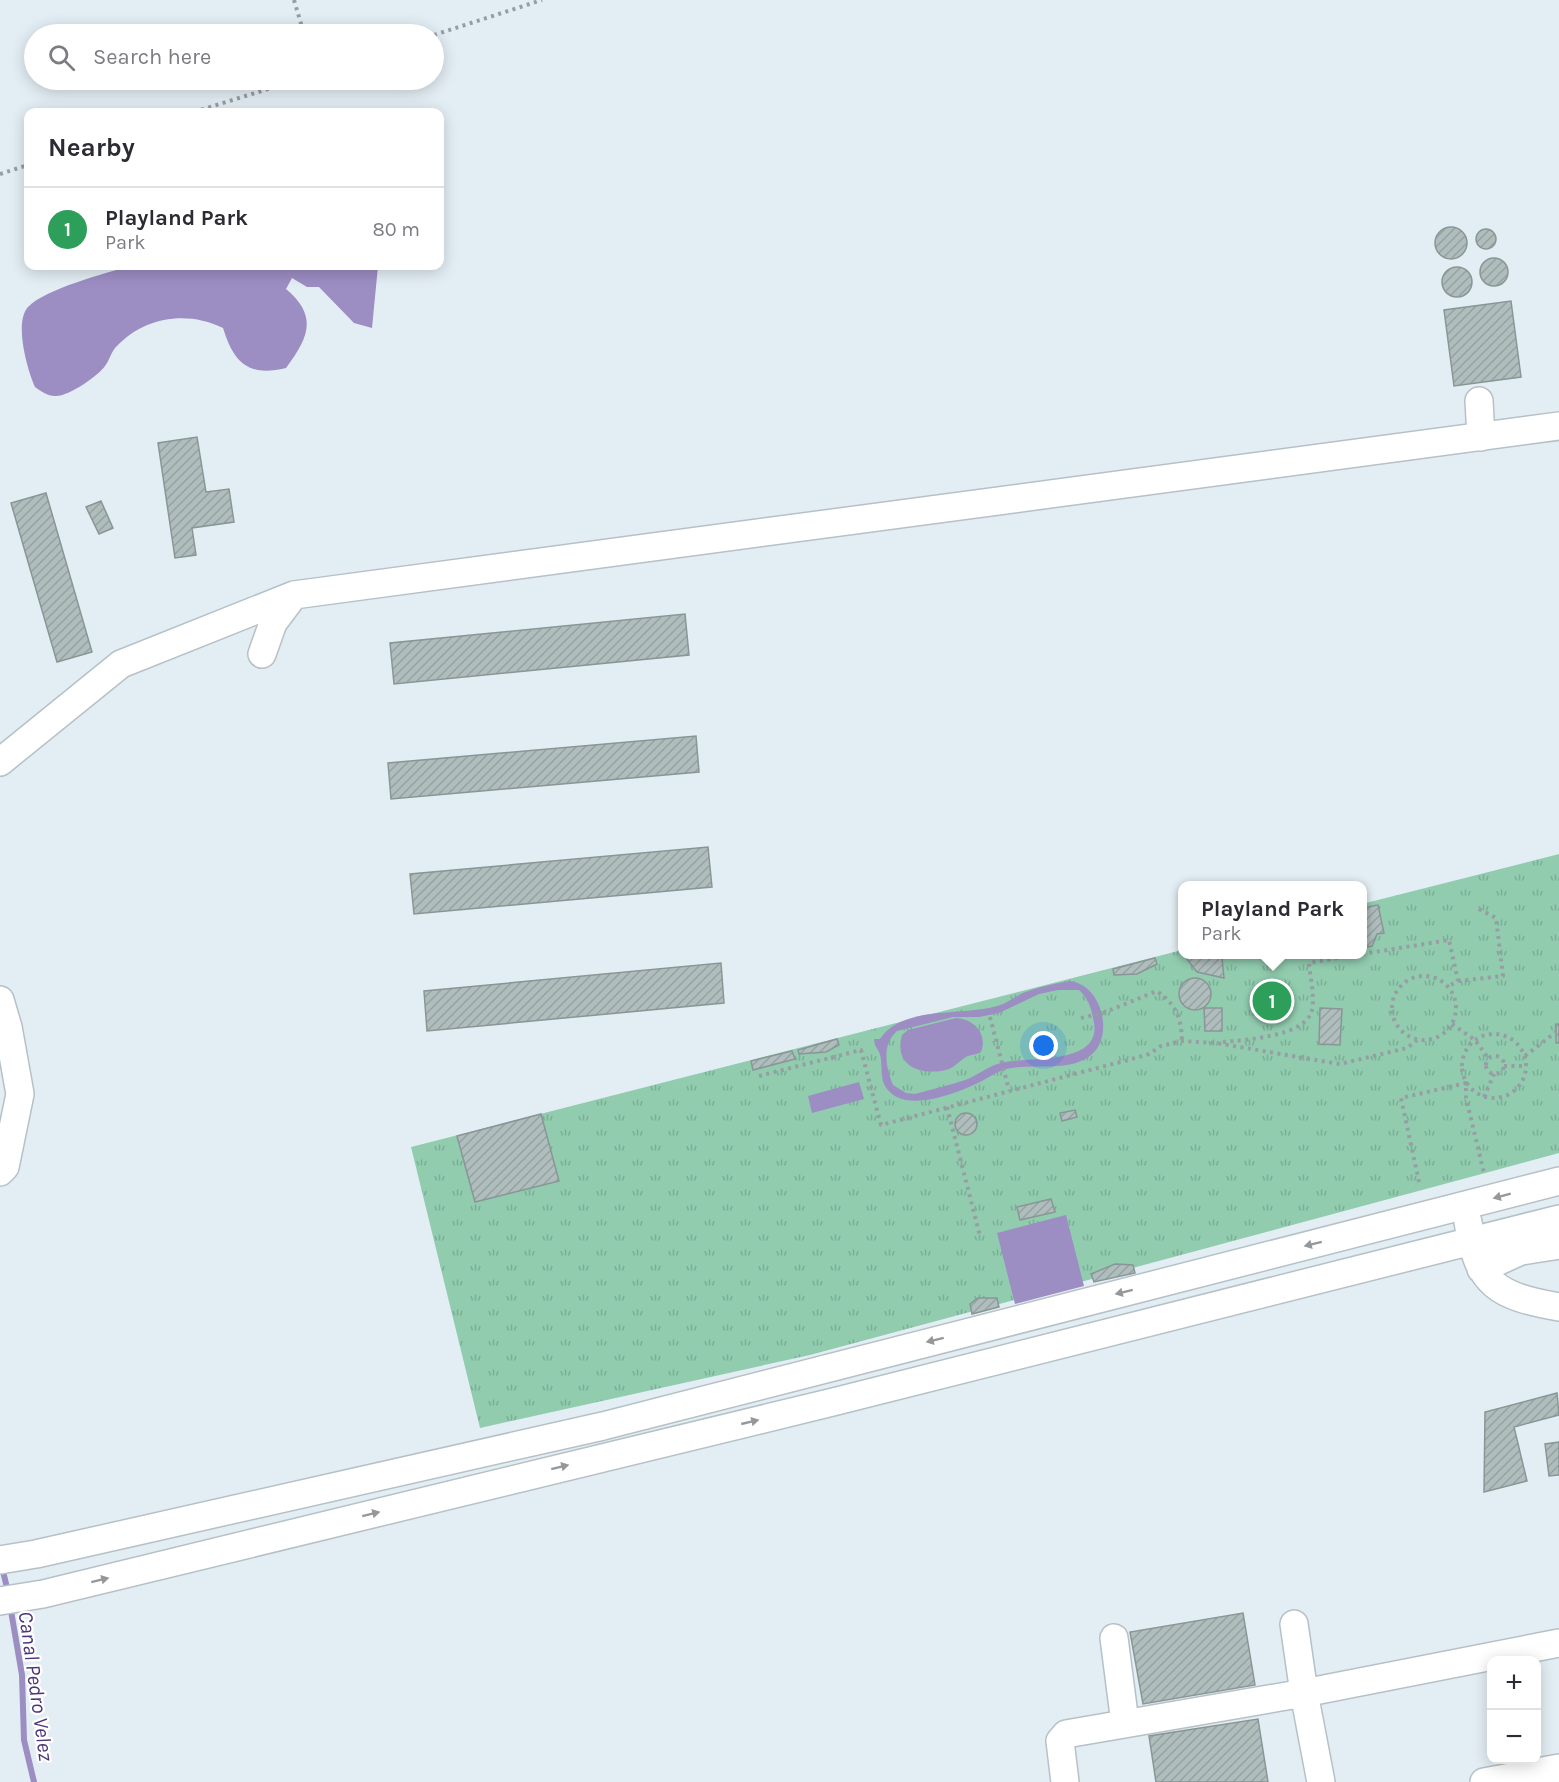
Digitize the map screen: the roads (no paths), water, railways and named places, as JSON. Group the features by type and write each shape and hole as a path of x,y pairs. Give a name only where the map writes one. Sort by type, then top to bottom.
{"street":[{"path":"1479,401 1481,437"},
{"path":"0,762 121,664 294,595 1559,426"},
{"path":"262,654 273,623 294,595"},
{"path":"0,1000 8,1027 20,1094 5,1167 0,1172"},
{"path":"0,1560 36,1554 603,1426 1559,1181"},
{"path":"1465,1206 1471,1240 1481,1269 1496,1288 1527,1301 1559,1307"},
{"path":"0,1601 43,1594 845,1399 1559,1219"},
{"path":"1481,1269 1521,1251 1559,1245"},
{"path":"319,1491 316,1510 324,1525"},
{"path":"265,1502 277,1511 278,1522 270,1539"},
{"path":"1294,1624 1321,1782"},
{"path":"1114,1638 1125,1724"},
{"path":"1065,1782 1060,1741 1066,1734 1304,1693 1559,1643"},
{"path":"1484,1782 1559,1768"}],"waterway":[{"name":"Canal Pedro Velez","path":"2,1567 8,1592"},
{"name":"Canal Pedro Velez","path":"10,1605 22,1675 24,1740 34,1782"}],"place":[{"name":"Playland Park","path":"1272,1001"}]}
